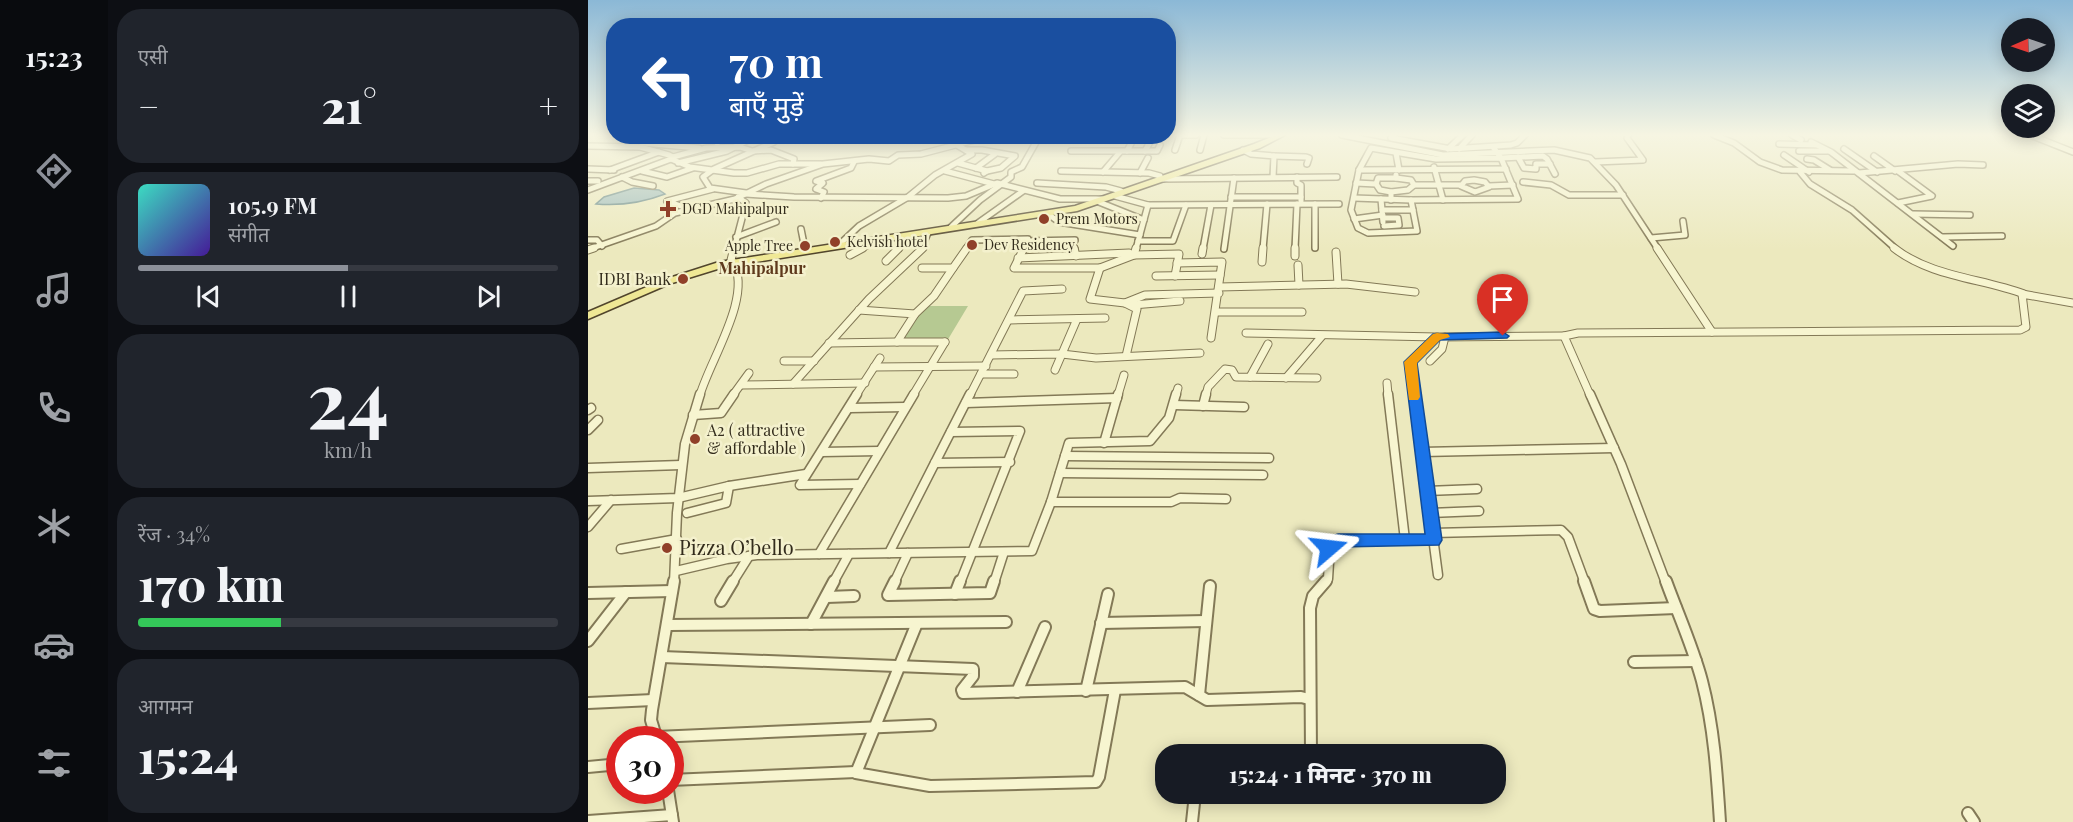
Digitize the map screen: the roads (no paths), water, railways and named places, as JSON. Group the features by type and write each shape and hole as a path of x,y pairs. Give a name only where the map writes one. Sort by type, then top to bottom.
{"main road":[{"path":"588,316 676,279 732,261 1048,214 1101,200 1169,173"},
{"path":"1159,177 1170,173"},
{"path":"588,312 677,274 732,261 979,224 1101,200"}],"street":[{"path":"588,188 614,173"},
{"path":"588,188 631,173"},
{"path":"653,173 667,177 678,173"},
{"path":"708,173 703,177 713,189"},
{"path":"588,250 654,227 669,216 738,197 766,184 800,173"},
{"path":"820,198 824,192 816,189 823,183 816,181 837,173"},
{"path":"841,243 859,226 908,197 922,184 941,173"},
{"path":"955,173 1068,200 1101,200 1144,220"},
{"path":"975,178 983,173"},
{"path":"951,227 980,200 1011,177 1011,173"},
{"path":"1142,173 1159,177 1337,177"},
{"path":"1358,173 1351,210 1362,232 1399,225 1398,218 1382,214"},
{"path":"1396,178 1397,173"},
{"path":"1436,173 1443,200"},
{"path":"1471,173 1474,180"},
{"path":"1354,198 1518,199 1508,173"},
{"path":"1605,173 1623,195 1712,332"},
{"path":"1801,173 1812,188 1844,204 1890,246 1911,260 1930,268 2024,294 2073,303"},
{"path":"1858,173 1953,246"},
{"path":"1898,203 1932,196 1900,173"},
{"path":"622,177 632,183 653,186"},
{"path":"1295,256 1301,185 1297,183 1297,177"},
{"path":"1224,250 1234,178"},
{"path":"1376,184 1378,178 1396,178 1411,180 1414,185"},
{"path":"1460,185 1466,180 1474,180 1485,182 1489,186"},
{"path":"588,181 598,181"},
{"path":"1522,182 1551,185 1569,195 1623,195"},
{"path":"1037,183 1113,187 1118,194 1148,205 1230,205 1300,201"},
{"path":"1356,183 1376,184"},
{"path":"689,209 668,201 713,189 746,194 820,198 962,197 994,184"},
{"path":"1376,184 1380,190 1391,192 1412,189 1414,185"},
{"path":"1414,185 1460,185 1465,189 1479,192 1489,186 1513,185"},
{"path":"1079,194 1084,187"},
{"path":"982,239 979,224 1023,191"},
{"path":"1391,192 1391,200"},
{"path":"1402,192 1403,200"},
{"path":"1479,192 1480,200"},
{"path":"653,726 653,700 676,571 681,465 693,415 723,340 740,286 739,272 732,261 746,203 738,197"},
{"path":"1231,197 1339,204"},
{"path":"1381,199 1384,229"},
{"path":"1384,229 1417,231 1411,200"},
{"path":"1262,262 1267,204"},
{"path":"1315,248 1316,204"},
{"path":"1027,241 1014,268 1100,268 1132,254 1148,205"},
{"path":"1048,214 1059,222 1139,238 1173,241 1185,205"},
{"path":"1202,254 1211,205"},
{"path":"1354,219 1413,210"},
{"path":"1913,214 1970,215"},
{"path":"1651,238 1683,236 1686,231 1683,221"},
{"path":"736,237 776,222"},
{"path":"801,230 805,249"},
{"path":"793,384 859,310 923,248 928,232"},
{"path":"886,261 912,235"},
{"path":"1942,237 2002,236"},
{"path":"850,255 879,239"},
{"path":"588,240 597,240 602,246"},
{"path":"897,342 915,314 934,296 972,240 1075,240"},
{"path":"1024,248 1074,247 1076,256"},
{"path":"1336,252 1338,284"},
{"path":"1018,258 1179,254 1175,276"},
{"path":"1177,263 1221,262 1211,338"},
{"path":"1298,265 1299,285"},
{"path":"922,268 953,267"},
{"path":"1100,268 1090,299 1129,304 1180,301"},
{"path":"1156,276 1221,275"},
{"path":"1129,304 1134,298 1145,295 1299,285 1359,284 1416,292"},
{"path":"889,553 992,355 1023,290 1062,289"},
{"path":"1246,333 1441,337 1564,336 1578,333 2020,330 2026,327 2022,299 2024,294"},
{"path":"1126,356 1137,309 1129,304"},
{"path":"859,310 915,314"},
{"path":"1216,312 1302,312"},
{"path":"1009,320 1105,318"},
{"path":"1055,370 1077,319"},
{"path":"1286,378 1322,336"},
{"path":"1564,336 1614,448 1705,688 1713,732 1720,822"},
{"path":"1430,361 1442,349 1441,337"},
{"path":"1438,575 1410,366 1413,359 1441,337"},
{"path":"819,554 945,342 829,343"},
{"path":"1250,377 1268,344"},
{"path":"992,355 1062,354 1096,358 1200,353"},
{"path":"860,483 800,485 880,358"},
{"path":"784,361 814,361"},
{"path":"874,367 986,366"},
{"path":"1203,406 1209,387 1224,370 1232,370 1235,377 1317,378"},
{"path":"693,415 720,413 749,373"},
{"path":"981,374 1014,374"},
{"path":"1104,442 1124,375"},
{"path":"741,385 865,383"},
{"path":"1387,383 1405,540"},
{"path":"676,571 749,556 1034,551 1070,442 1150,441 1165,425 1174,405 1178,388"},
{"path":"966,403 1117,398"},
{"path":"1174,405 1244,407"},
{"path":"850,408 905,407"},
{"path":"588,420 598,420 588,430"},
{"path":"951,432 1020,431 1010,462 955,594"},
{"path":"1422,452 1614,448"},
{"path":"822,452 879,451"},
{"path":"1065,456 1269,458"},
{"path":"935,463 1010,462"},
{"path":"588,468 681,465"},
{"path":"1060,473 1263,475"},
{"path":"588,501 678,498 729,486 806,474"},
{"path":"687,513 726,503 729,486"},
{"path":"1427,491 1477,489"},
{"path":"1051,502 1171,502 1180,498 1226,499"},
{"path":"588,527 611,500"},
{"path":"1430,513 1479,511"},
{"path":"1311,744 1311,600 1328,579 1330,546 1338,541 1405,540 1561,531 1568,537 1594,609 1676,608"},
{"path":"621,549 676,539"},
{"path":"908,553 888,595 990,593 1004,552"},
{"path":"811,624 849,554"},
{"path":"720,601 749,556"},
{"path":"1199,695 1210,586"},
{"path":"589,594 672,591"},
{"path":"588,641 626,592"},
{"path":"1086,691 1108,594"},
{"path":"827,597 854,596"},
{"path":"1101,623 1206,621"},
{"path":"668,625 1006,622"},
{"path":"856,772 917,623"},
{"path":"1017,692 1045,627"},
{"path":"662,657 973,669 973,676 961,692 1185,687 1212,700 1301,697 1309,699"},
{"path":"1634,662 1696,661"},
{"path":"684,779 856,772 894,782 930,786 1095,782 1099,777 1115,690"},
{"path":"588,702 653,700"},
{"path":"684,737 930,725"},
{"path":"588,767 606,765"},
{"path":"588,821 672,819 670,804"},
{"path":"1192,822 1195,804"}],"water":[{"path":"634,188 659,190 665,194 631,203 596,204 604,197"}],"place":[{"name":"DGD Mahipalpur","path":"668,209"},
{"name":"Prem Motors","path":"1044,219"},
{"name":"Kelvish hotel","path":"835,242"},
{"name":"Dev Residency","path":"972,245"},
{"name":"Apple Tree","path":"805,246"},
{"name":"IDBI Bank","path":"683,279"},
{"name":"A2 ( attractive & affordable )","path":"695,439"},
{"name":"Pizza O’bello","path":"667,548"}],"district":[{"name":"Mahipalpur","path":"762,268"}]}
